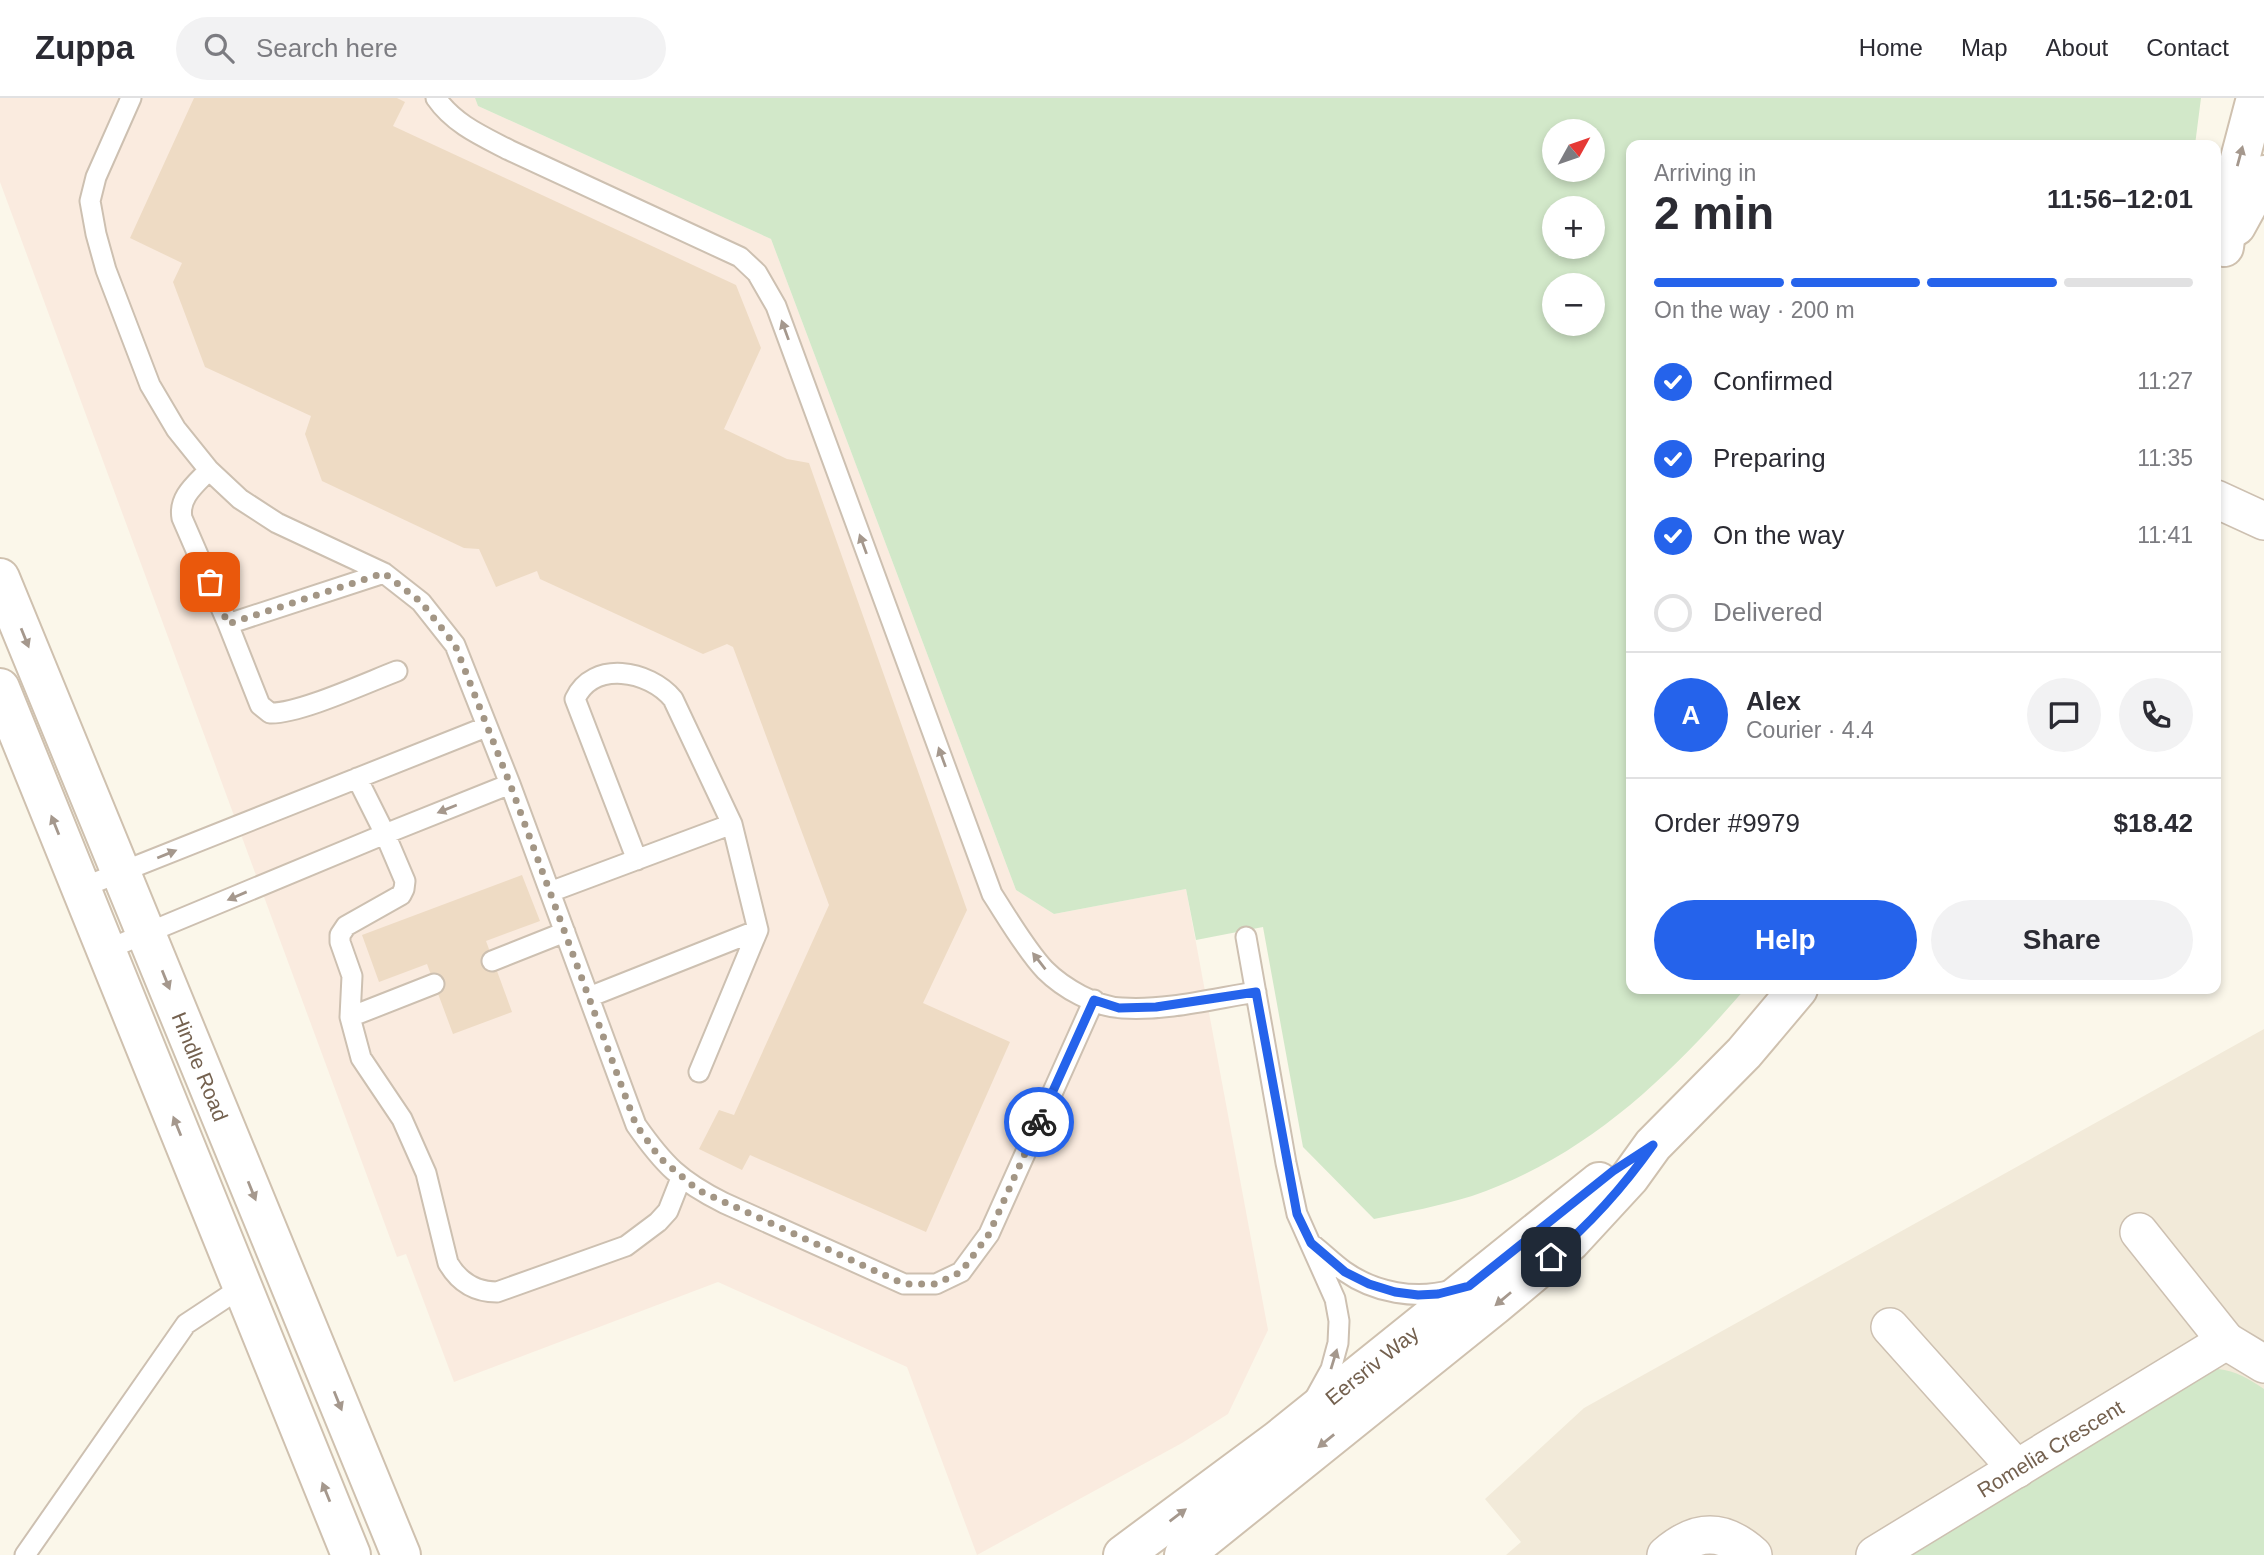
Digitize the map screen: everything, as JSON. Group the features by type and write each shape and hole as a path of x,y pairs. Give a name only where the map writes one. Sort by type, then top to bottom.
{"main road":[{"path":"2221,252 2232,189 2256,98"},
{"path":"2221,256 2263,179"},
{"name":"Hindle Road","path":"0,578 401,1555"},
{"path":"0,688 351,1555"},
{"name":"Eersriv Way","path":"1184,1555 1495,1305 1570,1241 1630,1177 1653,1145 1744,1053 1794,994"},
{"name":"Eersriv Way","path":"1123,1555 1302,1420 1613,1171 1653,1145"}],"street":[{"path":"2221,501 2264,521"},
{"path":"2139,1232 2225,1341 2264,1364"},
{"path":"1889,1327 2017,1469"},
{"name":"Romelia Crescent","path":"1875,1555 2225,1341"},
{"path":"1666,1555 1687,1539 1713,1535 1725,1537 1743,1546 1753,1555"}],"lane":[{"path":"131,98 96,177 90,201 106,270 150,385 176,429 209,470 240,499 277,523 384,573 421,602 455,645 510,784 636,1125 660,1158 681,1178 724,1203 904,1284 936,1284 961,1272 989,1234 1094,1000"},
{"path":"436,98 453,118 478,134 740,257 757,273 776,306 992,894 1045,969 1070,988 1119,1008 1156,1007 1256,992"},
{"path":"209,470 184,497 180,510 260,705 270,713 304,706 397,671"},
{"path":"228,624 384,573"},
{"path":"637,860 575,699 579,691 598,675 628,674 661,687 668,693 732,824 758,930 699,1072"},
{"path":"80,888 486,726"},
{"path":"357,778 405,881 404,889 396,899 346,926 340,935 352,976 350,1017 361,1059 402,1119 426,1173 448,1264 455,1275 477,1289 497,1292 626,1246 645,1233 668,1211 681,1178"},
{"path":"106,950 510,784"},
{"path":"550,892 732,824"},
{"path":"589,997 758,930"},
{"path":"492,961 565,932"},
{"path":"1246,937 1297,1214 1335,1299 1339,1321 1338,1343 1331,1369 1302,1420"},
{"path":"350,1017 434,984"},
{"path":"1311,1243 1345,1272 1369,1284 1395,1292 1438,1294 1469,1286"},
{"path":"25,1555 186,1324 242,1287"}],"shaded area":[{"path":"0,98 475,98 478,106 771,239 1016,890 1054,914 1186,889 1268,1330 1228,1414 1182,1443 977,1555 907,1367 718,1282 454,1382 406,1254 397,1257 0,182"},
{"path":"2264,1029 2264,1555 1506,1555 1521,1542 1485,1499 1584,1408"}],"green space":[{"path":"475,98 2201,98 2196,140 1626,140 1626,994 1741,994 1655,1083 1588,1137 1513,1180 1472,1196 1374,1219 1303,1147 1263,927 1196,940 1186,889 1054,914 1016,890 771,239 478,106"},
{"path":"2218,1369 2242,1376 2264,1389 2264,1555 1900,1555 2203,1371"}],"building":[{"path":"194,98 397,98 405,102 393,126 736,285 761,348 724,429 787,459 809,463 967,910 923,1003 1010,1042 926,1232 750,1155 742,1170 699,1149 719,1110 734,1115 829,905 733,647 727,644 703,654 540,579 537,571 496,587 479,549 464,548 322,481 305,434 311,416 205,367 173,282 182,263 130,238"},
{"path":"522,875 540,921 486,941 512,1012 453,1034 427,964 379,982 362,935"}],"way so far":[{"path":"210,582 228,624 384,573 421,602 455,645 510,784 636,1125 660,1158 698,1190 904,1284 936,1284 961,1272 989,1234 1039,1122"}],"route":[{"path":"1039,1122 1094,1000 1119,1008 1156,1007 1256,992 1297,1214 1311,1243 1345,1272 1369,1284 1395,1292 1418,1295 1438,1294 1469,1286 1613,1171 1653,1145 1630,1177 1570,1241 1551,1257"}]}
